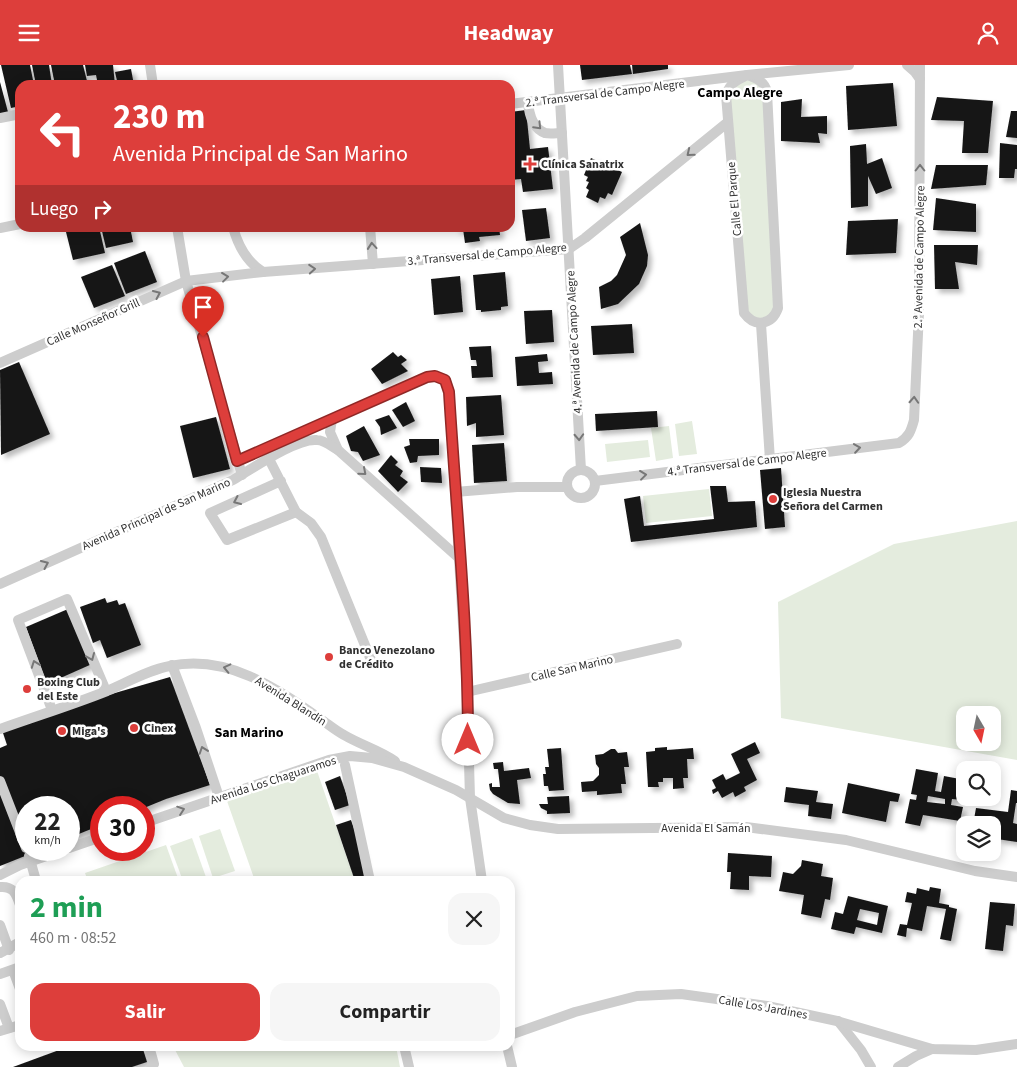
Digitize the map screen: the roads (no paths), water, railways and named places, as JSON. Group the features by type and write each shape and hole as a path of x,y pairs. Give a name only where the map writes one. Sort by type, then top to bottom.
{"street":[{"path":"150,65 152,80"},
{"name":"4.ª Avenida de Campo Alegre","path":"558,65 581,470"},
{"name":"2.ª Transversal de Campo Alegre","path":"515,103 747,70 849,65"},
{"path":"907,65 920,80"},
{"name":"2.ª Avenida de Campo Alegre","path":"899,443 906,439 911,432 914,420 919,312 920,65"},
{"path":"747,70 766,85 767,92 778,308 768,322 761,324 770,460"},
{"name":"Calle El Parque","path":"747,70 728,87 726,95 744,313 752,321 761,324"},
{"path":"528,102 529,115 537,127 545,133 562,133"},
{"path":"0,118 15,114"},
{"name":"3.ª Transversal de Campo Alegre","path":"186,281 263,272 569,249 728,122"},
{"path":"0,228 15,225"},
{"path":"178,232 186,281 242,475"},
{"path":"234,232 245,255 263,272"},
{"path":"370,232 373,264"},
{"name":"Calle Monseñor Grill","path":"0,363 186,281"},
{"name":"Avenida Principal de San Marino","path":"237,461 427,377 441,377 447,384 468,692 470,798 481,876"},
{"path":"332,419 330,432 338,450"},
{"name":"Avenida Principal de San Marino","path":"0,584 242,475 296,445 312,440 322,441 338,450 460,559"},
{"name":"4.ª Transversal de Campo Alegre","path":"595,481 899,443"},
{"path":"269,459 296,512 311,523 321,537 374,665"},
{"path":"581,470 588,472 595,481 592,494 584,498 571,495 567,487 570,475 581,470"},
{"path":"281,481 210,513 227,540 296,512"},
{"path":"455,492 518,487 567,487"},
{"path":"52,710 18,620 67,599 106,691"},
{"name":"Calle San Marino","path":"468,692 677,644"},
{"name":"Avenida Blandín","path":"0,729 106,691 157,669 172,665 194,663 235,670 252,676 293,700 345,736 381,752 404,767"},
{"path":"172,665 219,797"},
{"path":"345,736 349,743 347,760 369,876"},
{"name":"Avenida Los Chaguaramos","path":"155,819 329,760 372,758 404,767"},
{"name":"Avenida El Samán","path":"404,767 456,790 504,818 530,825 558,829 746,827 846,840 975,871 1017,877"},
{"path":"0,781 15,819"},
{"path":"0,875 31,861 36,876"},
{"path":"0,887 9,887 15,891"},
{"path":"0,925 4,951"},
{"path":"0,974 15,969"},
{"name":"Calle Los Jardines","path":"515,1033 575,1012 637,996 681,994 719,998 837,1021 932,1049 976,1051 1017,1044"},
{"path":"0,1004 5,1030"},
{"path":"837,1021 861,1050 871,1067"},
{"path":"898,1067 932,1049"},
{"path":"150,1051 154,1063 152,1067"},
{"path":"405,1051 409,1067"},
{"path":"507,1051 512,1067"}],"place":[{"name":"Clínica Sanatrix","path":"530,164"},
{"name":"Iglesia Nuestra Señora del Carmen","path":"773,499"},
{"name":"Banco Venezolano de Crédito","path":"329,657"},
{"name":"Boxing Club del Este","path":"27,689"},
{"name":"Cinex","path":"134,728"},
{"name":"Miga's","path":"62,731"}],"district":[{"name":"Campo Alegre","path":"740,92"},
{"name":"San Marino","path":"249,732"}]}
